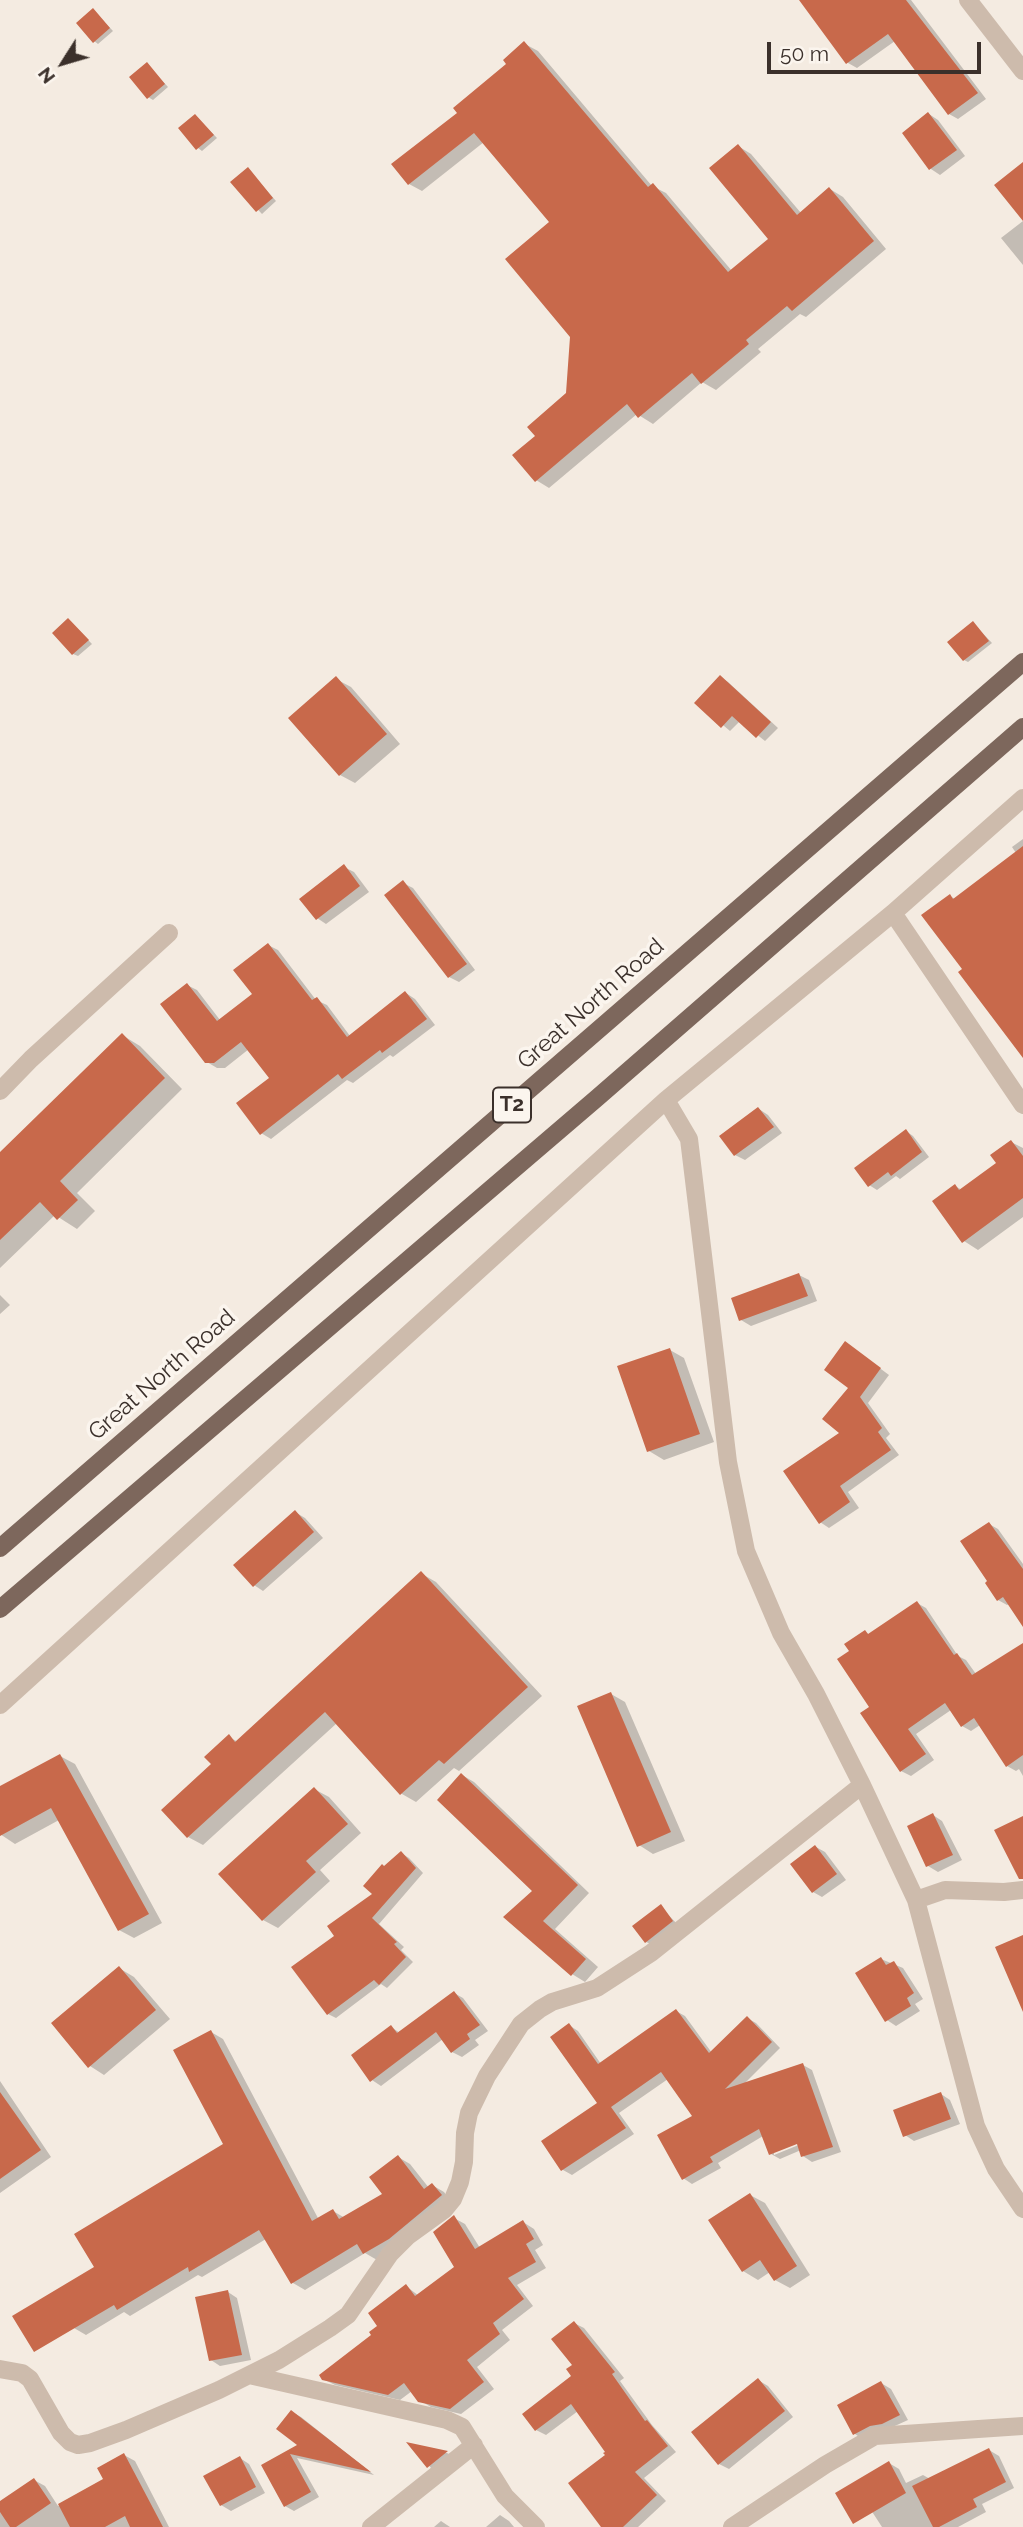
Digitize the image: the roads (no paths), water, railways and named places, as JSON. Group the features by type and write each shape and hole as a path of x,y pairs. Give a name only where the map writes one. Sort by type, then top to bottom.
{"main road":[{"name":"Great North Road","path":"0,1548 1023,662"},
{"name":"T2","path":"0,1609 597,1098 1023,727"}],"street":[{"path":"968,0 1023,71"},
{"path":"0,1705 666,1100 893,913 1023,798"},
{"path":"893,913 1023,1105"},
{"path":"0,1091 169,933"},
{"path":"666,1100 689,1139 728,1462 746,1551 781,1633 816,1694 916,1900 976,2126 996,2169 1023,2209"},
{"path":"0,2369 22,2373 30,2379 61,2433 70,2442 78,2445 126,2430 249,2375 279,2360 348,2315 390,2254 408,2236 444,2210 453,2199 462,2172 469,2113 487,2076 521,2024 530,2015 552,2002 597,1988 651,1953 862,1785"},
{"path":"916,1900 945,1890 1023,1890"},
{"path":"249,2375 447,2420 462,2427 505,2496 536,2527"},
{"path":"732,2527 825,2465 875,2436 1023,2426"},
{"path":"371,2527 474,2445"}]}
